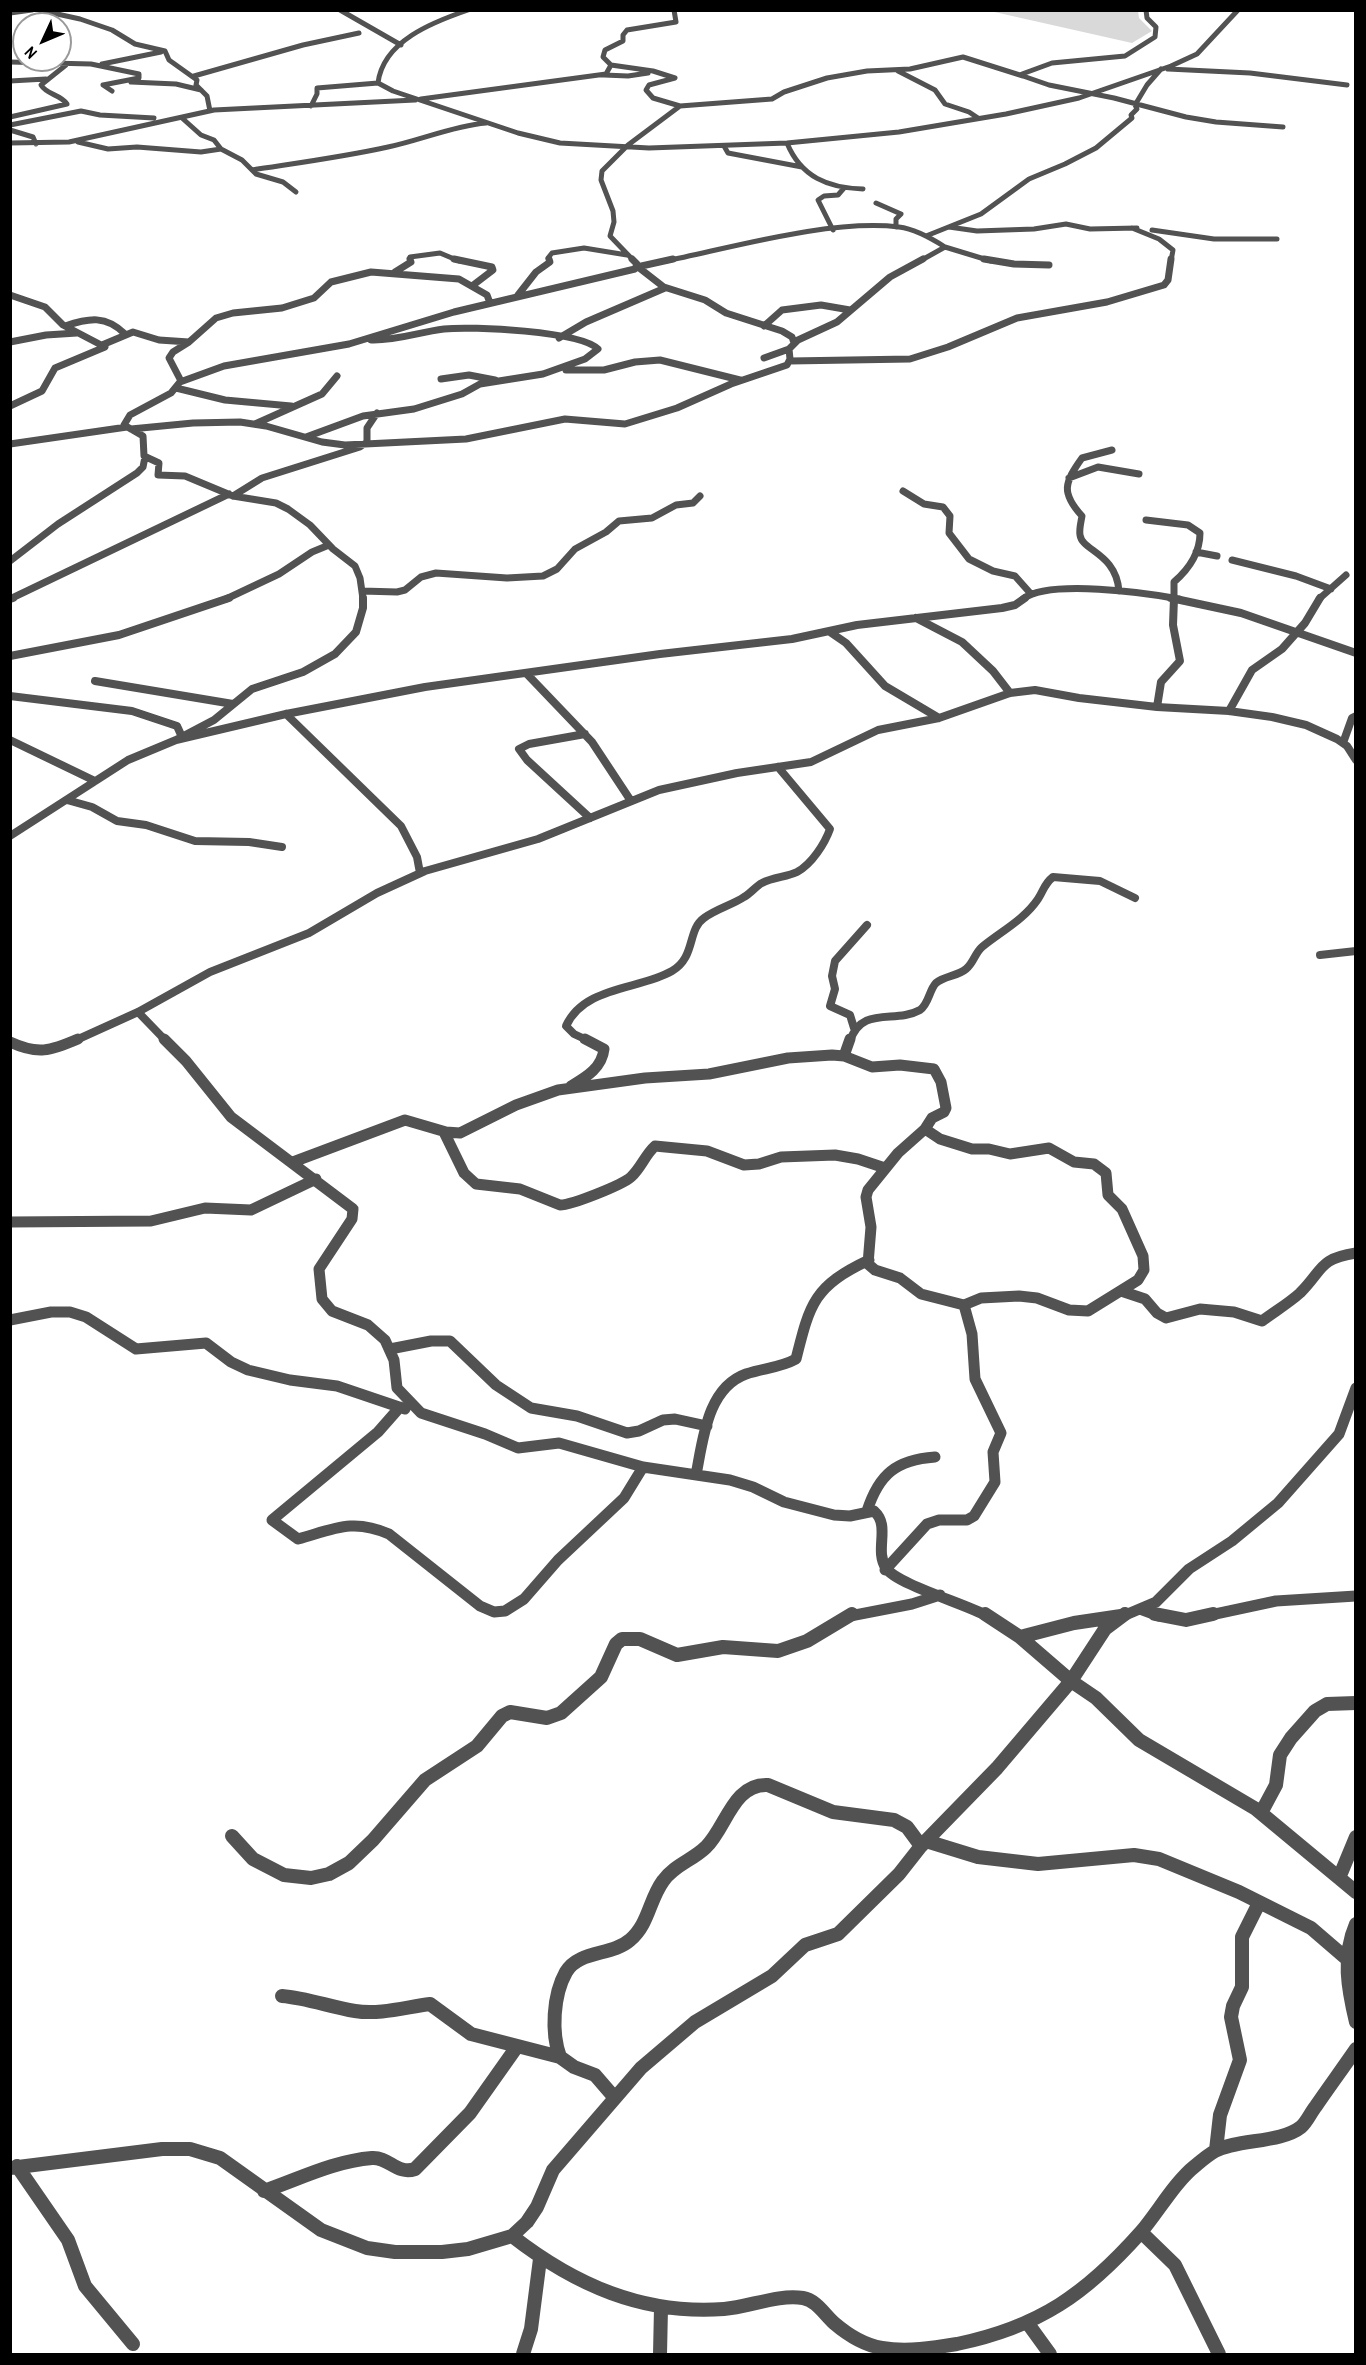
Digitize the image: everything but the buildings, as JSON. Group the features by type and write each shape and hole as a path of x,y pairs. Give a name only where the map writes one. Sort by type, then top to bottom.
{"street":[{"path":"10,13 33,10"},
{"path":"39,10 80,19 112,30 135,44 165,51"},
{"path":"340,10 401,45"},
{"path":"378,83 378,74 384,59 401,45 428,27 468,10"},
{"path":"674,10 676,22 627,30 623,35 623,41 603,52 603,57 611,65 653,71 675,79 649,85 646,88 648,93 661,101 680,106 727,105 772,99 784,92 827,78 859,72 932,66 952,58 965,57 1049,86 1135,105 1216,122 1283,127"},
{"path":"1023,76 1022,74 1028,70 1052,63 1127,55 1155,36 1156,27 1147,18 1146,10"},
{"path":"311,106 317,94 316,88 378,83 419,100 548,141 625,147 788,143 891,133 1044,106 1163,69 1199,53 1238,10"},
{"path":"194,76 303,45 360,33"},
{"path":"96,65 165,51"},
{"path":"165,51 169,60 194,76 197,80 196,85 209,100 210,111"},
{"path":"72,64 96,65 139,74 139,78 130,81 103,85 112,91"},
{"path":"604,75 609,71 611,65"},
{"path":"926,236 935,230 974,217 997,205 1005,195 1029,179 1080,158 1102,144 1132,118 1131,115 1137,109 1135,105 1148,85 1163,69 1250,73 1347,85"},
{"path":"896,70 935,90 945,104 969,112 978,118"},
{"path":"10,143 69,142 131,126 178,119 210,111 419,100 604,75 628,76 653,71"},
{"path":"10,117 68,104 65,100 43,90 40,85 54,72"},
{"path":"10,81 46,79"},
{"path":"130,81 150,85 178,84 202,91"},
{"path":"680,106 625,147 601,174 602,185 613,211 614,222 610,236 637,264 637,267 664,287 705,300 728,314 787,334 794,343"},
{"path":"10,125 81,111 100,116 178,119 201,135 217,142 221,149 241,159 260,176 283,182 296,192"},
{"path":"252,170 382,149 466,125 488,123"},
{"path":"10,130 33,137 36,144"},
{"path":"69,142 108,149 137,147 201,152 221,149"},
{"path":"788,143 802,166 821,183 843,188 864,189"},
{"path":"724,146 728,153 802,166"},
{"path":"833,230 818,200 824,196 838,195 843,188"},
{"path":"876,203 901,213 896,219 896,227"},
{"path":"949,226 977,231 1034,229 1066,224 1090,229 1132,228 1197,238 1277,239"},
{"path":"10,561 65,519 143,467 145,457 143,436 124,423 130,415 176,388 182,381 234,364 366,339 517,295 686,255 833,230 896,227 926,236 945,247 957,248 979,258 1012,266 1049,265"},
{"path":"10,444 129,428 207,423 255,424 333,444 466,439 565,419 625,424 686,405 740,380 784,366 790,361 910,359 948,347 1017,318 1107,302 1166,284 1172,267 1173,250 1167,243 1153,235 1132,228"},
{"path":"764,358 789,349 794,343 830,326 890,277 945,247"},
{"path":"517,295 536,272 550,262 548,258 552,253 584,248 628,255"},
{"path":"395,272 411,262 408,258 410,257 435,253 492,267 493,270 488,275 472,286"},
{"path":"182,381 169,358 173,352 189,344 216,318 282,308 306,301 320,293 331,282 358,274 395,272 455,278 487,295 490,303"},
{"path":"559,338 576,326 663,290 664,287"},
{"path":"10,295 48,310 65,326 105,347 51,371 42,391 10,406"},
{"path":"764,326 782,310 795,311 807,305 828,305 850,310"},
{"path":"65,326 92,318 114,322 125,334"},
{"path":"415,324 438,330"},
{"path":"306,437 363,416 414,409 462,394 480,384 510,381 554,370 585,359 598,349 592,343 524,331 457,328 438,330 393,341 366,339"},
{"path":"102,345 125,334 136,332 159,340 189,342"},
{"path":"10,342 46,335 80,333"},
{"path":"789,349 790,361"},
{"path":"554,370 604,370 634,362 660,360 740,380"},
{"path":"471,366 477,370 478,375"},
{"path":"441,379 478,375 495,381"},
{"path":"255,424 325,391 337,376"},
{"path":"176,388 225,400 291,406"},
{"path":"10,599 116,550 150,531 231,495 260,478 365,444 368,437 367,428 377,413"},
{"path":"1112,450 1084,457 1069,478 1066,492 1070,503 1082,516 1081,538 1083,542 1098,551 1115,569 1119,578 1119,591"},
{"path":"10,836 128,760 179,739 214,720 252,689 303,672 335,654 349,641 358,627 363,608 357,569 310,525 279,504 231,495 186,477 160,477 157,474 159,463 145,457"},
{"path":"1069,478 1098,467 1139,474"},
{"path":"903,491 924,504 943,507 950,516 949,532 969,559 993,571 1015,576 1031,594"},
{"path":"362,591 397,592 405,590 421,577 436,573 507,578 543,576 557,569 575,549 606,532 619,521 652,518 676,505 693,503 700,496"},
{"path":"1146,520 1195,528 1200,533 1201,539 1189,568 1175,579 1172,598 1174,634 1180,661 1161,682 1157,707"},
{"path":"10,656 119,635 222,602 279,574 312,552 329,545"},
{"path":"1196,552 1217,556"},
{"path":"1232,560 1296,576 1331,589"},
{"path":"1229,711 1252,670 1278,652 1299,630 1315,604 1346,575"},
{"path":"179,739 286,714 416,689 660,654 708,650 916,617 1016,605 1031,594 1073,590 1119,591 1172,598 1299,630 1356,653"},
{"path":"916,617 962,642 993,671 1010,693"},
{"path":"830,632 846,643 885,686 939,718"},
{"path":"526,673 585,734 631,801"},
{"path":"95,681 233,704"},
{"path":"10,1042 25,1049 43,1052 69,1043 138,1012 210,972 309,933 377,893 420,873 538,839 659,790 821,759 884,728 939,718 1010,693 1035,690 1079,698 1157,707 1229,711 1294,722 1317,729 1349,746"},
{"path":"10,696 132,711 173,724 179,729 179,739"},
{"path":"286,714 333,761 384,805 416,852 420,873"},
{"path":"1356,716 1352,718 1349,746 1356,760"},
{"path":"585,734 523,745 519,749 562,790 578,809 590,818"},
{"path":"10,740 95,781"},
{"path":"566,1089 596,1068 604,1055 604,1049 601,1046 579,1038 569,1030 566,1026 570,1017 595,997 657,979 674,970 686,960 696,929 708,914 744,897 762,883 799,871 825,843 830,829 778,767"},
{"path":"67,800 92,807 117,821 146,825 195,841 249,842 282,847"},
{"path":"854,1028 877,1016 911,1014 923,1008 936,984 966,969 980,949 1018,920 1038,899 1045,883 1053,877 1100,881 1135,898"},
{"path":"844,1056 854,1028 850,1015 830,1006 835,987 832,968 839,954 867,925"},
{"path":"1320,955 1356,951"},
{"path":"138,1012 186,1061 231,1117 293,1161 350,1206 353,1213 348,1226 319,1269 322,1299 332,1311 375,1330 390,1349 397,1388 421,1413"},
{"path":"293,1161 405,1120 414,1120 451,1134 468,1130 516,1105 566,1089 645,1078 709,1074 788,1058 844,1056 872,1067 919,1065 937,1071 946,1108 944,1112 930,1120 925,1129 885,1168 866,1197 871,1227 869,1260 872,1268 900,1278 921,1294 964,1305 981,1298 1031,1296 1079,1312 1097,1307 1142,1275 1143,1256 1122,1209 1108,1195 1106,1173 1103,1169 1093,1163 1074,1162 1049,1148 1010,1155 992,1150 972,1149 940,1139 925,1129"},
{"path":"444,1132 464,1173 476,1184 520,1189 560,1205 567,1205 589,1195 615,1188 632,1176 655,1146 707,1150 729,1161 744,1165 759,1164 781,1156 835,1155 858,1159 885,1168"},
{"path":"10,1222 151,1221 205,1208 251,1210 316,1179"},
{"path":"1121,1291 1142,1297 1160,1316 1166,1318 1200,1309 1234,1312 1262,1321 1300,1293 1325,1262 1338,1256 1356,1253"},
{"path":"696,1474 707,1426 724,1387 744,1374 788,1364 796,1359 804,1323 813,1301 835,1276 869,1260"},
{"path":"885,1569 927,1524 944,1519 967,1520 974,1516 994,1482 993,1452 1001,1433 975,1379 972,1334 964,1305"},
{"path":"10,1320 51,1312 70,1312 86,1317 124,1343 136,1348 206,1343 231,1362 248,1370 277,1378 337,1386 485,1434 518,1448 559,1443 643,1467 741,1483 784,1502 834,1515 850,1516 867,1511 878,1513 883,1523 880,1551 885,1569 891,1575 984,1614 1020,1637 1071,1681 1096,1698 1125,1727 1152,1748 1261,1813 1356,1892"},
{"path":"390,1349 431,1341 450,1341 490,1381 521,1403 538,1410 577,1416 613,1429 633,1432 663,1420 675,1419 707,1426"},
{"path":"1020,1637 1074,1623 1121,1616 1156,1602 1189,1569 1232,1541 1278,1503 1339,1434 1356,1388"},
{"path":"400,1407 378,1432 272,1520 298,1539 353,1524 385,1531 462,1593 480,1606 494,1612 505,1611 524,1599 558,1560 624,1498 643,1467"},
{"path":"867,1511 877,1484 897,1466 918,1458 935,1457"},
{"path":"232,1836 253,1859 284,1875 311,1878 329,1874 349,1863 373,1840 425,1780 477,1746 502,1716 510,1712 547,1719 561,1713 601,1677 616,1644 622,1639 640,1639 677,1654 723,1647 778,1651 807,1641 853,1614 912,1604 940,1595"},
{"path":"1140,1609 1165,1618 1186,1620 1276,1601 1356,1596"},
{"path":"133,2344 85,2286 74,2250 14,2167 162,2149 190,2149 220,2158 321,2230 367,2248 395,2252 441,2252 468,2249 512,2236 527,2222 537,2207 553,2170 592,2128 614,2097 641,2068 694,2022 758,1986 805,1945 838,1934 899,1874 924,1844 997,1768 1071,1681 1105,1629 1121,1616"},
{"path":"1261,1813 1276,1785 1280,1755 1291,1738 1315,1711 1327,1704 1356,1703"},
{"path":"560,2057 554,2033 556,2001 561,1978 569,1965 617,1947 638,1933 649,1915 665,1878 706,1847 733,1802 763,1784 833,1812 894,1820 907,1827 924,1844 978,1857 1038,1864 1134,1855 1150,1857 1221,1884 1311,1928 1347,1959"},
{"path":"1338,1878 1356,1837"},
{"path":"1216,2150 1220,2115 1240,2054 1231,2017 1242,1986 1242,1937 1259,1903"},
{"path":"1356,1924 1348,1940 1347,1959 1348,1984 1356,2022"},
{"path":"282,1996 304,1998 355,2011 373,2012 430,2004 440,2009 471,2034 516,2048 560,2057 574,2067 595,2074 614,2097"},
{"path":"264,2191 339,2165 374,2157 384,2159 398,2171 409,2172 415,2169 470,2113 516,2048"},
{"path":"512,2236 540,2259 592,2289 661,2308 725,2309 802,2298 812,2302 850,2336 872,2345 888,2349 933,2348 972,2342 1029,2325 1085,2289 1141,2232 1192,2168 1216,2150 1272,2138 1301,2127 1356,2049"},
{"path":"1141,2232 1175,2265 1219,2355"},
{"path":"524,2355 531,2329 540,2259"},
{"path":"660,2355 661,2308"},
{"path":"1029,2325 1050,2355"}],"shaded area":[{"path":"990,11 1138,11 1139,18 1152,31 1132,43"}]}
